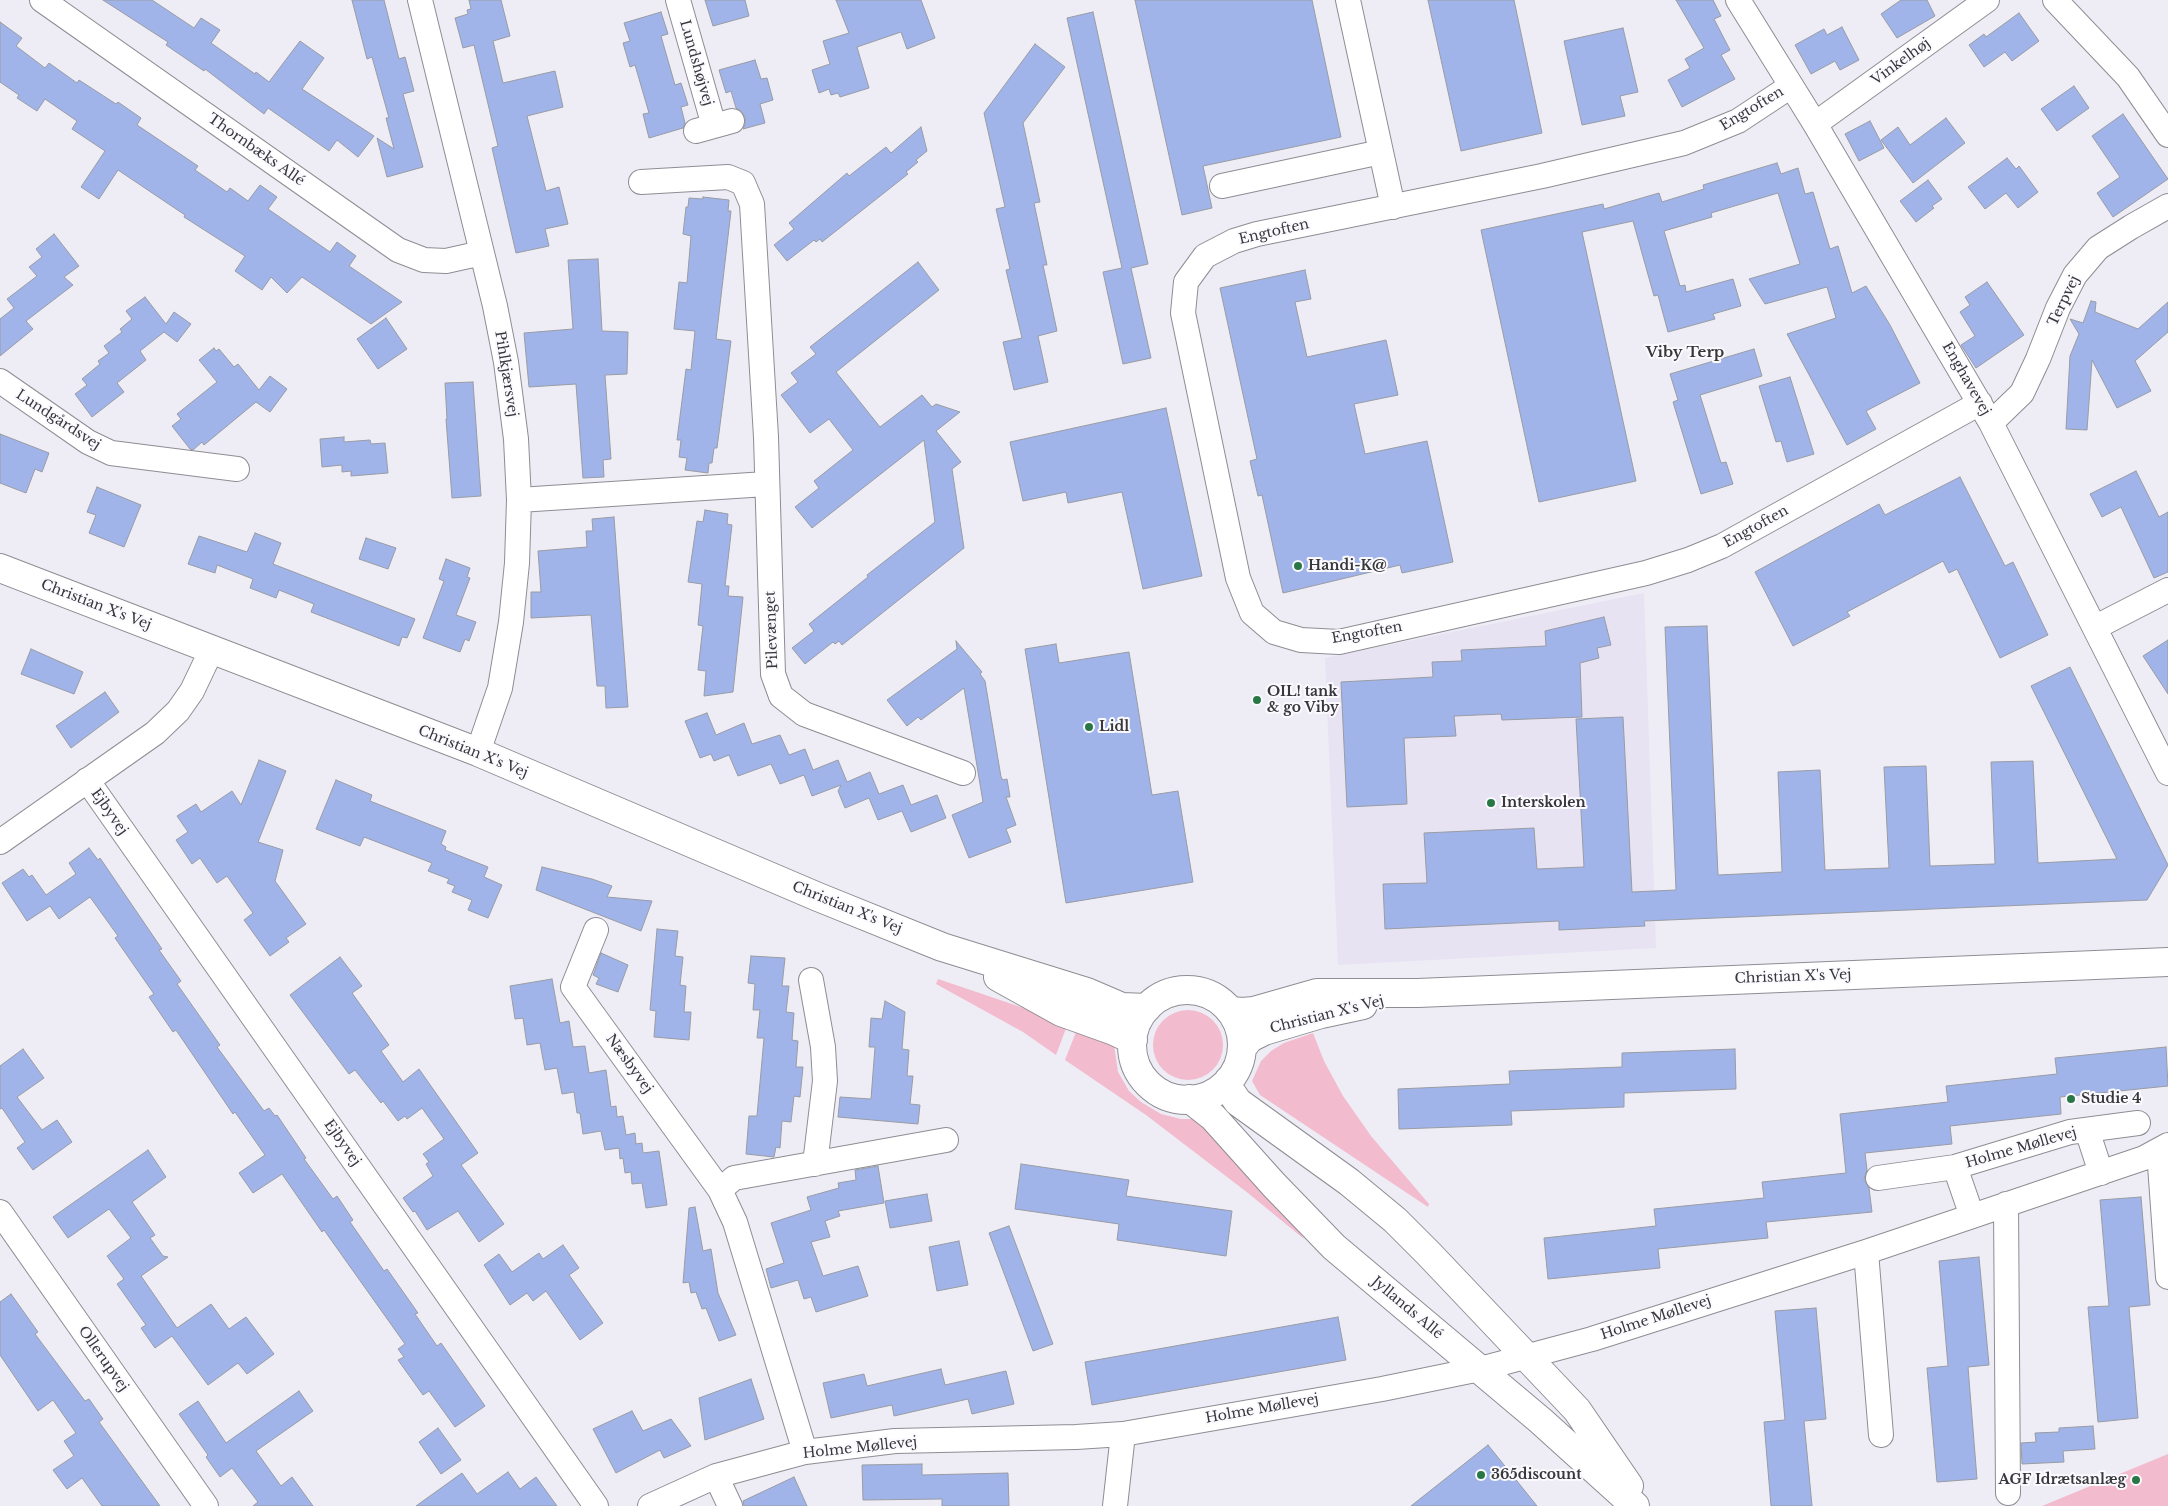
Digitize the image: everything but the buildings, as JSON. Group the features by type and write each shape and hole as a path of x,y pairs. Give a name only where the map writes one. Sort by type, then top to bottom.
{"street":[{"name":"Thornbæks Allé","path":"42,0 398,250 424,260 446,261 482,253"},
{"name":"Pihlkjærsvej","path":"420,0 482,253 506,362 516,439 519,500 517,563 511,622 500,688 478,752"},
{"name":"Lundshøjvej","path":"678,0 714,126"},
{"path":"1348,0 1393,207"},
{"name":"Enghavevej","path":"1738,0 1815,124 1986,413 2096,627 2168,773"},
{"name":"Vinkelhøj","path":"1815,124 1987,0"},
{"path":"2055,0 2128,77 2168,135"},
{"name":"Engtoften","path":"1791,86 1738,121 1684,143 1542,176 1234,241 1205,256 1186,282 1183,313 1240,585 1252,613 1274,632 1301,640 1339,642 1638,574 1688,560 1722,546 1986,413"},
{"path":"1222,186 1381,152"},
{"name":"Pilevænget","path":"641,182 728,177 743,183 752,204 766,437 773,674 781,696 804,714 963,773"},
{"name":"Terpvej","path":"1986,413 2022,393 2058,308 2075,275 2098,248 2168,206"},
{"name":"Lundgårdsvej","path":"0,381 88,442 111,453 237,470"},
{"path":"519,500 766,484"},
{"name":"Christian X's Vej","path":"0,568 478,752 818,897 942,947 1087,992 1122,1006 1147,1008"},
{"path":"2096,627 2168,590"},
{"path":"0,842 155,734 178,712 192,691 212,649"},
{"name":"Ejbyvej","path":"87,780 596,1506"},
{"name":"Næsbyvej","path":"596,930 573,987 720,1190 735,1222 805,1452"},
{"name":"Christian X's Vej","path":"942,947 1061,1012 1114,1031 1133,1040"},
{"name":"Christian X's Vej","path":"1231,1011 1254,1011 1317,993 1418,993 2168,962"},
{"path":"811,980 823,1046 824,1081 815,1164"},
{"path":"1200,991 1217,998 1231,1011 1242,1035 1242,1048 1236,1071 1217,1091 1204,1097 1190,1100 1166,1095 1145,1080 1138,1068 1133,1040 1135,1029 1147,1008 1158,998 1171,992 1200,991"},
{"name":"Christian X's Vej","path":"1242,1048 1250,1038 1264,1031 1311,1016 1418,993"},
{"path":"1228,1081 1229,1089 1238,1102 1349,1182 1395,1220 1577,1410 1642,1506"},
{"name":"Jyllands Allé","path":"1190,1100 1213,1117 1274,1185 1334,1247 1541,1421 1635,1506"},
{"name":"Holme Møllevej","path":"1878,1178 1955,1167 2070,1132 2138,1123"},
{"name":"Holme Møllevej","path":"2086,1130 2101,1173"},
{"path":"720,1190 734,1178 946,1140"},
{"name":"Holme Møllevej","path":"650,1506 716,1476 805,1452 895,1441 1076,1437 1123,1434 1390,1387 1480,1369 1592,1339 1866,1252 2101,1173 2164,1148 2168,1277"},
{"name":"Holme Møllevej","path":"1955,1167 1972,1216"},
{"path":"2006,1204 2008,1493"},
{"name":"Ollerupvej","path":"0,1212 206,1506"},
{"path":"1866,1252 1881,1435"},
{"path":"1115,1506 1123,1434"},
{"path":"716,1476 730,1506"}],"shaded area":[{"name":"Interskolen","path":"1644,593 1656,948 1338,965 1325,658"},
{"path":"938,979 1068,1023 1056,1055 1023,1032 936,984"},
{"path":"1188,1010 1207,1016 1217,1026 1223,1045 1217,1064 1207,1074 1188,1080 1169,1074 1159,1064 1153,1045 1159,1026 1169,1016"},
{"path":"1078,1027 1114,1045 1118,1072 1129,1091 1141,1102 1161,1114 1181,1119 1195,1119 1202,1122 1296,1226 1304,1239 1248,1193 1146,1115 1065,1060"},
{"path":"1313,1033 1324,1061 1343,1096 1371,1136 1429,1204 1428,1207 1260,1095 1252,1081 1261,1061 1271,1051 1284,1043"},
{"name":"AGF Idrætsanlæg","path":"2168,1454 2168,1506 2042,1506"}],"place":[{"name":"Handi-K@","path":"1298,566"},
{"name":"OIL! tank & go Viby","path":"1257,700"},
{"name":"Lidl","path":"1089,727"},
{"name":"Interskolen","path":"1491,803"},
{"name":"Studie 4","path":"2071,1099"},
{"name":"365discount","path":"1481,1475"},
{"name":"AGF Idrætsanlæg","path":"2136,1480"}],"district":[{"name":"Viby Terp","path":"1685,353"}]}
